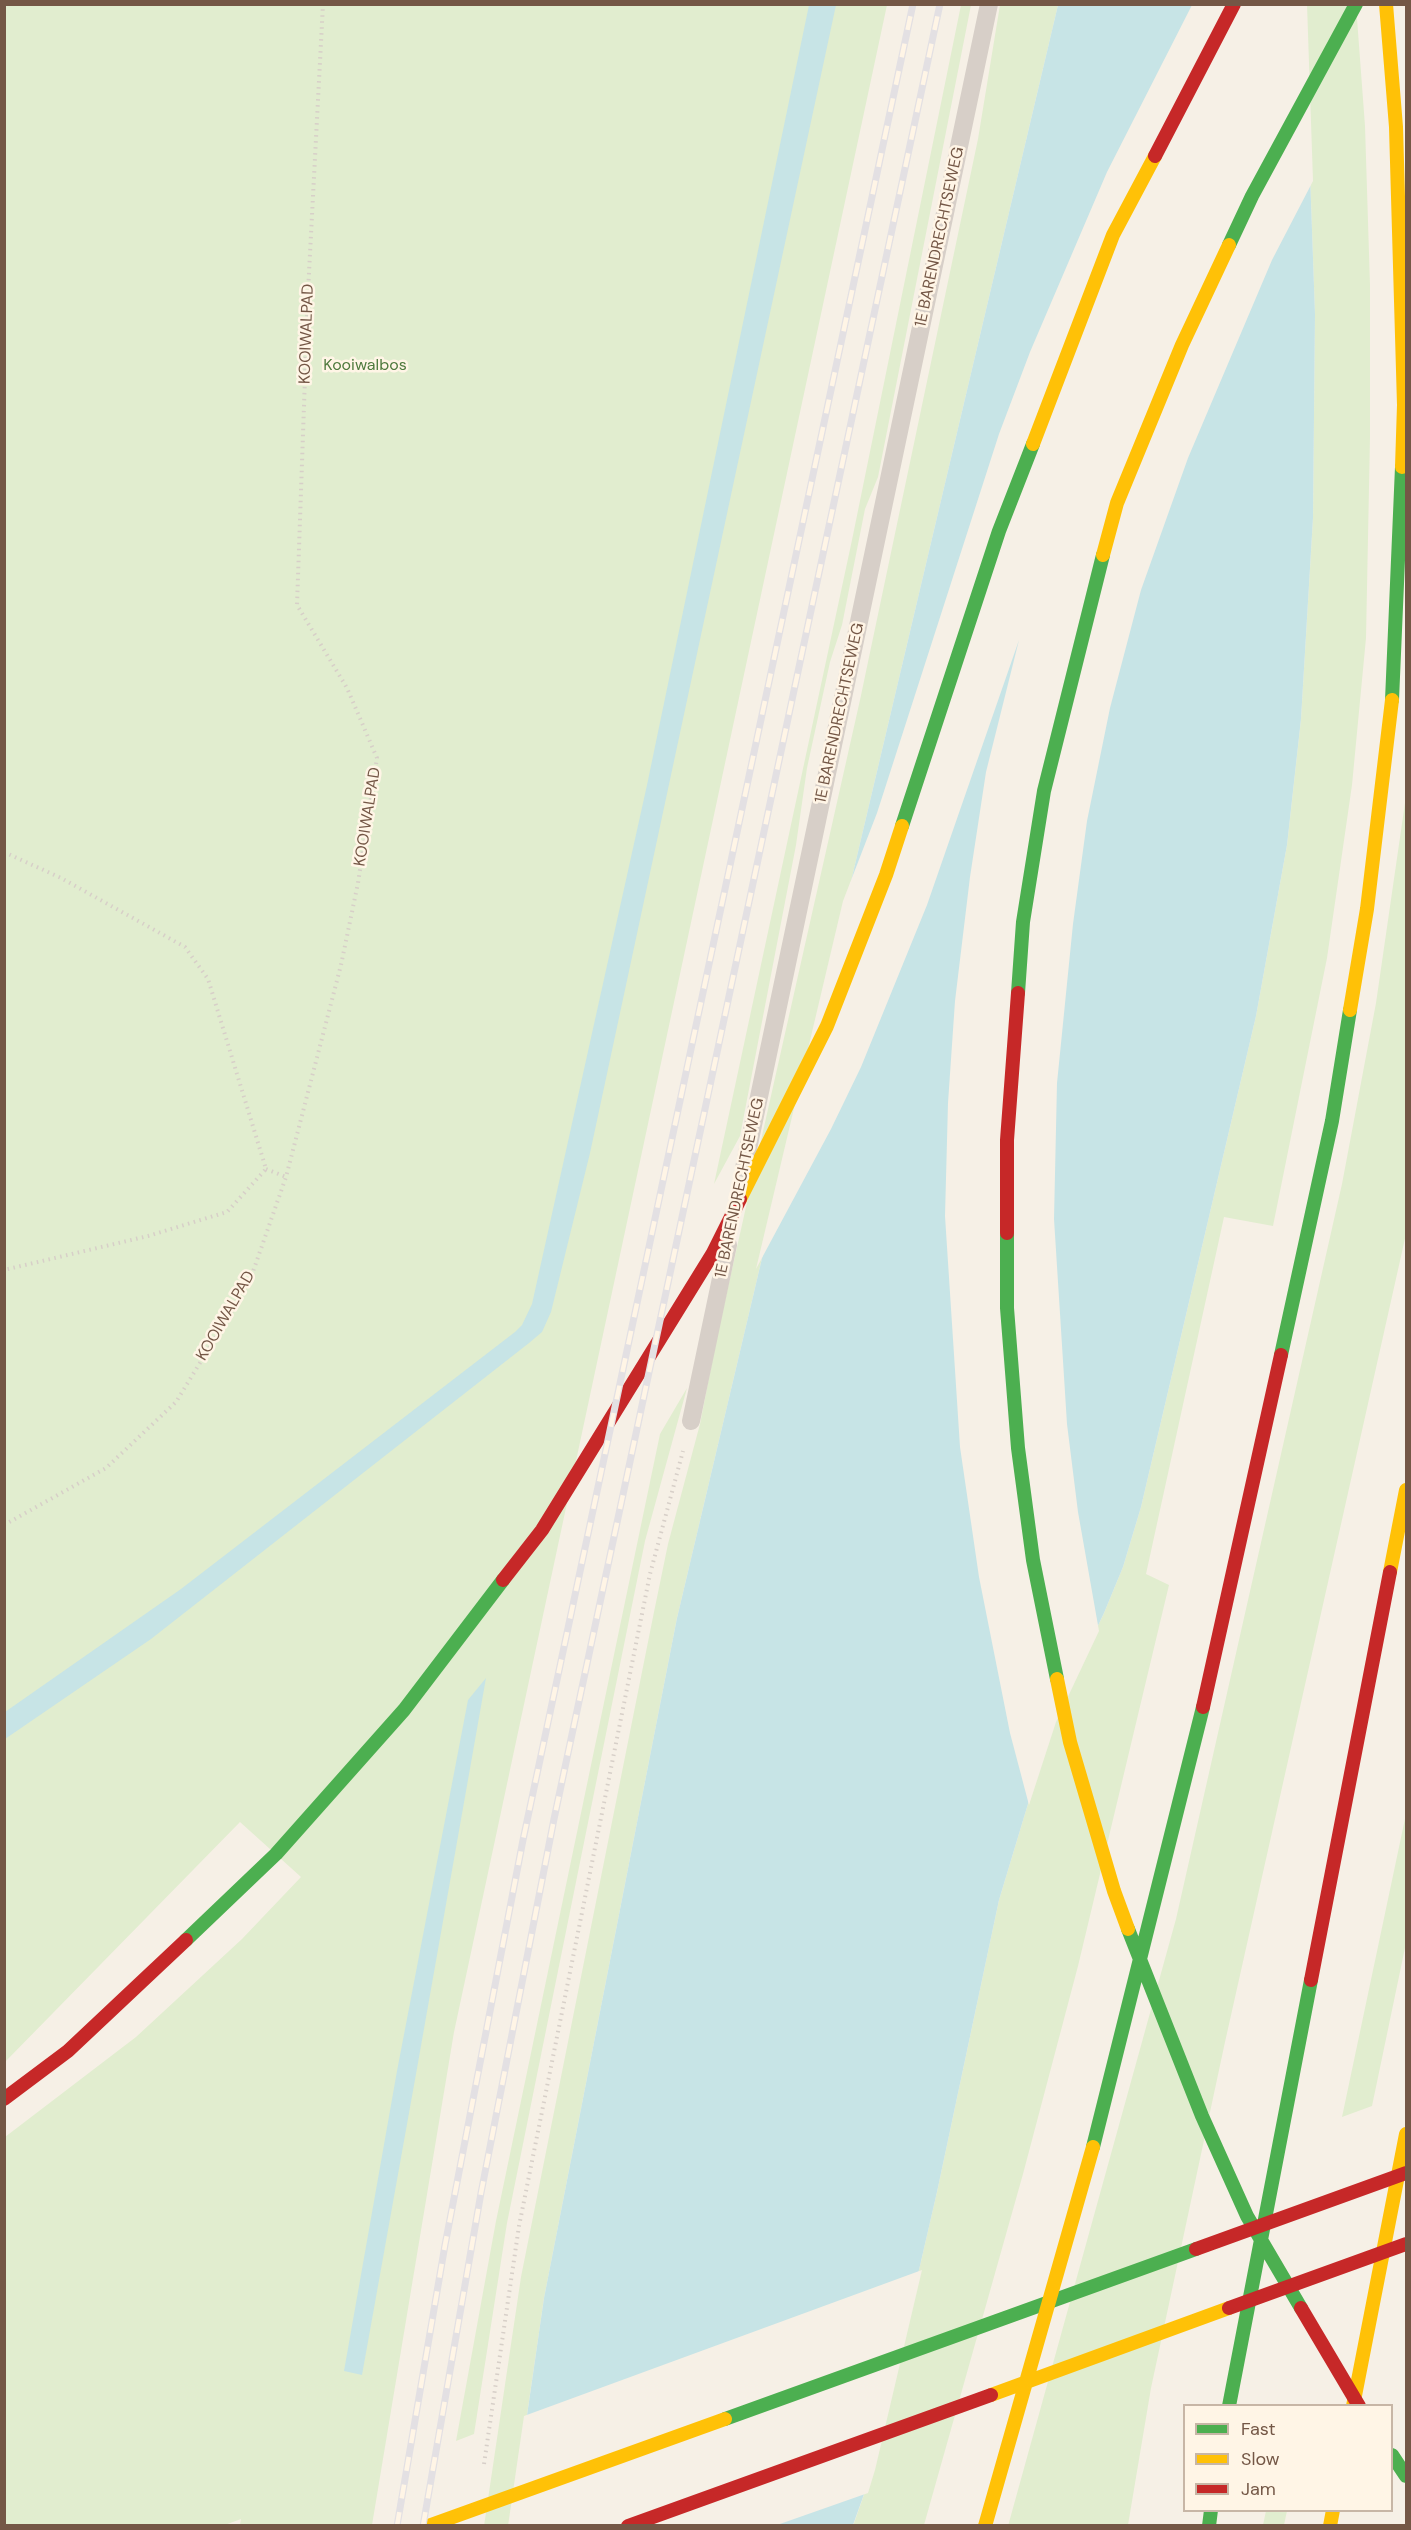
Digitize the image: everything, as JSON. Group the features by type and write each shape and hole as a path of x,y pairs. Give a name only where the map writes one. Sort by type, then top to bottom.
{"highway":[{"path":"4,2100 68,2051 276,1854 404,1710 542,1530 713,1253 827,1026 886,874 999,531 1113,235 1234,4"},
{"path":"1356,4 1252,196 1186,334 1117,503 1074,663 1044,791 1023,922 1007,1140 1007,1296 1018,1448 1033,1560 1070,1742 1114,1891 1159,2012 1247,2216 1358,2404"},
{"path":"985,2526 1101,2120 1211,1675 1332,1121 1367,909 1393,695 1404,405 1396,127 1386,4"},
{"path":"1229,2404 1407,1490"},
{"path":"1353,2404 1407,2134"},
{"path":"428,2526 1407,2173"},
{"path":"628,2526 1407,2244"},
{"path":"1393,2456 1407,2476"}],"lane":[{"name":"1E BARENDRECHTSEWEG","path":"691,1421 989,4"}],"path":[{"name":"KOOIWALPAD","path":"4,1525 106,1468 176,1402 249,1283 286,1177 341,965 358,883 377,758 347,688 297,605 308,292 323,4"},
{"path":"4,852 60,878 185,947 208,979 266,1169"},
{"path":"266,1169 286,1177"},
{"path":"4,1270 148,1236 227,1212 266,1169"},
{"path":"483,2468 519,2226 650,1574 691,1421"}],"green space":[{"name":"Kooiwalbos","path":"4,5 887,5 454,2032 372,2525 240,2525 241,2519 222,2526 5,2525 5,2137 136,2037 242,1939 301,1877 240,1822 5,2062"},
{"path":"961,5 971,5 878,477 865,509 842,625 830,662 807,768 796,845 740,1136 714,1184 852,540"},
{"path":"1000,5 1058,5 677,1618 544,2298 511,2525 484,2526 521,2277 654,1612 668,1544 700,1424 717,1336 860,700 978,139"},
{"path":"1304,5 1356,5 1365,126 1370,285 1366,638 1352,785 1327,958 1273,1226 1224,1217 1146,1574 1169,1585 1078,1966 1023,2174 924,2525 853,2526 873,2469 937,2192 999,1900 1053,1721 1123,1567 1141,1507 1256,1016 1287,845 1301,719 1313,518 1315,314"},
{"path":"1406,796 1406,1234 1225,2042 1151,2388 1128,2525 1008,2526 1176,1919 1342,1184 1376,1003"},
{"path":"687,1388 645,1541 507,2223 474,2434 456,2441 496,2221 660,1434"},
{"path":"1406,1814 1406,1943 1372,2106 1342,2117"},
{"path":"1266,2512 1287,2512 1284,2525 1263,2525"}],"water":[{"path":"809,5 836,5 590,1153 551,1312 542,1332 151,1639 5,1739 5,1712 181,1589 515,1332 522,1325 532,1304 647,785"},
{"path":"1058,5 1304,5 1315,314 1313,518 1301,719 1287,845 1256,1016 1141,1507 1123,1567 1053,1721 999,1900 937,2192 873,2469 853,2525 511,2526 544,2298 677,1618"},
{"path":"486,1678 362,2375 344,2371 397,2071 468,1700"}],"pier":[{"path":"1307,4 1313,181 1272,260 1188,458 1141,590 1110,708 1087,821 1073,924 1057,1083 1054,1219 1067,1424 1078,1512 1099,1631 1056,1722 1029,1805 1010,1733 979,1577 960,1447 945,1216 948,1103 955,1001 970,877 986,772 1019,640 927,905 861,1067 831,1129 756,1269 843,901 877,813 999,434 1030,352 1107,172 1192,5"},
{"path":"922,2270 868,2493 777,2525 508,2526 524,2416"}],"railway":[{"path":"397,2526 445,2245 523,1840 913,4"},
{"path":"423,2526 481,2193 554,1819 940,4"}],"traffic: fast":[{"path":"1229,245 1252,196 1356,4"},
{"path":"902,826 999,531 1033,444"},
{"path":"1392,700 1402,467"},
{"path":"1018,993 1023,922 1044,791 1103,555"},
{"path":"1281,1355 1332,1121 1350,1010"},
{"path":"1007,1233 1007,1308 1018,1448 1033,1560 1057,1679"},
{"path":"186,1940 276,1854 404,1710 503,1580"},
{"path":"1093,2147 1203,1707"},
{"path":"1128,1929 1202,2116 1247,2216 1301,2308"},
{"path":"1229,2404 1311,1980"},
{"path":"725,2419 1196,2249"},
{"path":"1393,2456 1406,2476"},
{"path":"1209,2526 1211,2512"}],"traffic: slow":[{"path":"1386,4 1396,127 1404,405 1402,467"},
{"path":"1033,444 1113,235 1155,156"},
{"path":"1103,555 1117,503 1182,345 1229,245"},
{"path":"1350,1010 1367,909 1392,700"},
{"path":"740,1199 827,1026 886,875 902,826"},
{"path":"1390,1572 1406,1490"},
{"path":"1057,1679 1070,1742 1114,1891 1128,1929"},
{"path":"1353,2404 1406,2134"},
{"path":"985,2526 1093,2147"},
{"path":"991,2395 1229,2308"},
{"path":"428,2526 725,2419"},
{"path":"1330,2526 1333,2512"}],"traffic: jam":[{"path":"1155,156 1234,4"},
{"path":"1007,1233 1007,1140 1018,993"},
{"path":"503,1580 542,1530 713,1253 740,1199"},
{"path":"1203,1707 1281,1355"},
{"path":"1311,1980 1390,1572"},
{"path":"4,2099 68,2051 186,1940"},
{"path":"1196,2249 1406,2173"},
{"path":"1229,2308 1406,2244"},
{"path":"1301,2308 1358,2404"},
{"path":"628,2526 991,2395"}]}
